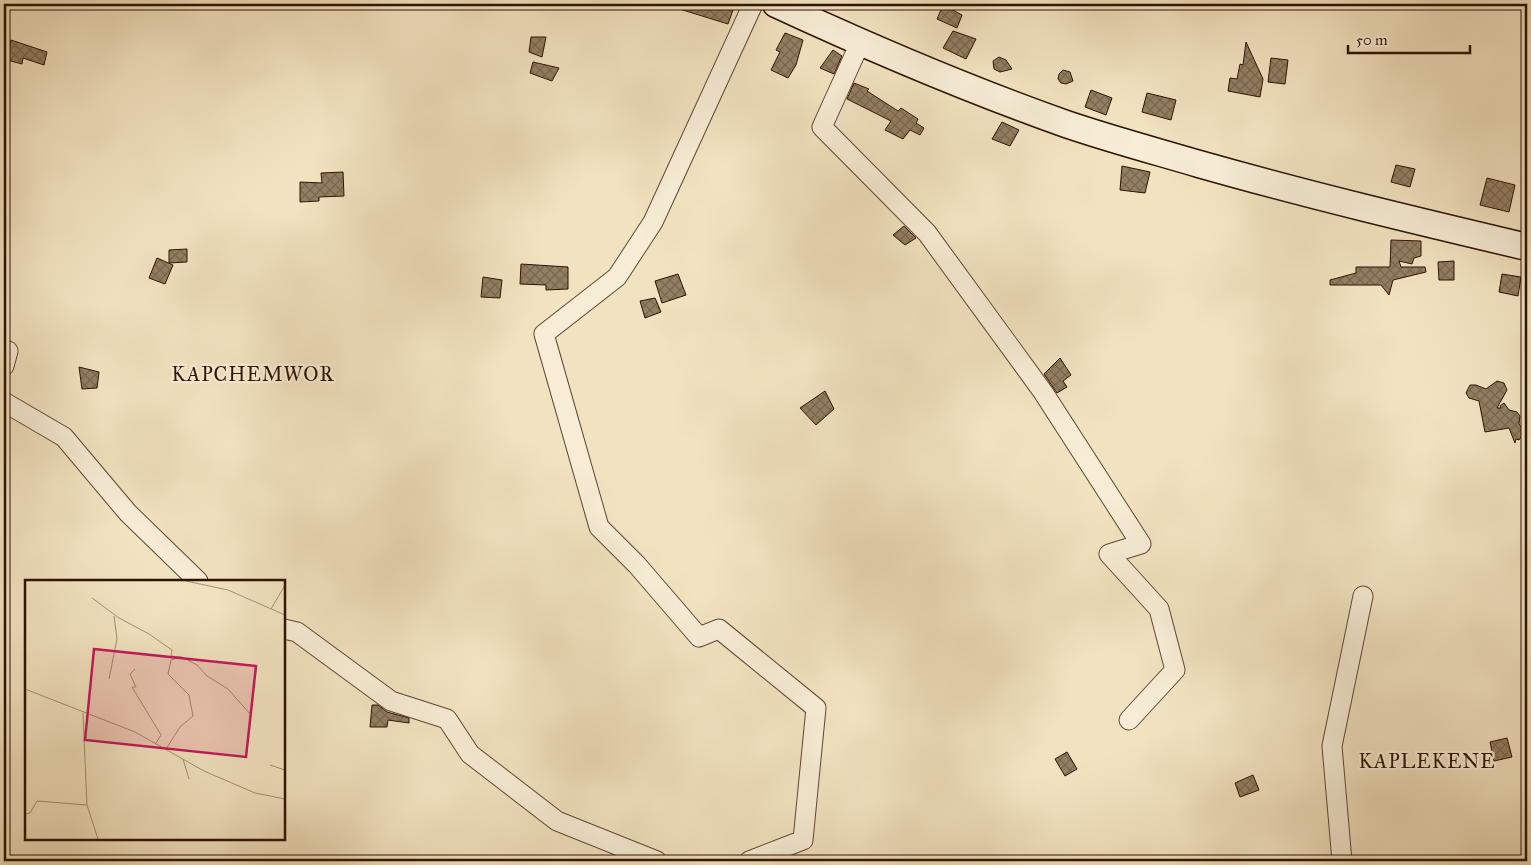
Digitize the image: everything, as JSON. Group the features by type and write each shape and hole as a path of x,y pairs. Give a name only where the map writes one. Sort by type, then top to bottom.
{"street":[{"path":"749,861 803,840 816,708 719,629 699,637 637,565 599,528 544,334 617,277 653,222 753,4"},
{"path":"776,4 860,43 1066,124 1135,146 1266,183 1527,247"},
{"path":"860,43 822,127 927,233 1043,392 1140,544 1109,554 1159,610 1175,670 1130,720"},
{"path":"4,402 64,437 128,514 197,580"},
{"path":"1342,861 1332,746 1363,596"},
{"path":"285,629 297,632 391,700 447,719 470,754 558,820 657,861"}],"building":[{"path":"674,4 718,4 733,10 728,24 673,7"},
{"path":"943,5 962,15 957,28 937,19"},
{"path":"953,31 976,39 966,59 943,48"},
{"path":"785,33 803,40 796,65 788,78 771,70 780,52 776,50"},
{"path":"531,37 546,37 542,57 529,52"},
{"path":"11,40 47,52 44,65 23,58 22,64 7,60"},
{"path":"1246,42 1263,79 1260,97 1228,91 1230,78 1237,79 1240,64 1243,65"},
{"path":"833,50 842,56 834,74 820,68"},
{"path":"999,57 1006,60 1012,69 1000,72 994,69 993,61"},
{"path":"1271,58 1288,60 1285,84 1268,82"},
{"path":"533,62 559,68 552,81 530,73"},
{"path":"1063,70 1070,72 1073,81 1066,84 1061,83 1058,79 1059,74"},
{"path":"854,83 869,89 867,91 898,111 901,108 918,119 916,123 924,128 920,135 910,130 903,139 885,130 891,121 847,99"},
{"path":"1091,90 1112,98 1106,115 1085,107"},
{"path":"1147,93 1176,100 1171,120 1142,112"},
{"path":"1002,122 1019,130 1010,146 992,139"},
{"path":"1396,165 1415,169 1410,187 1391,182"},
{"path":"1122,166 1150,172 1145,193 1120,190"},
{"path":"343,172 344,196 319,197 319,201 300,202 300,182 322,183 321,173"},
{"path":"1487,178 1515,185 1509,212 1480,205"},
{"path":"904,226 916,238 905,245 893,235"},
{"path":"1391,240 1421,241 1421,256 1414,258 1412,264 1399,261 1401,267 1425,267 1426,272 1393,280 1389,295 1381,285 1330,285 1330,280 1356,273 1356,267 1390,267"},
{"path":"187,249 187,262 169,263 169,250"},
{"path":"157,258 173,265 165,284 149,278"},
{"path":"1454,261 1454,280 1439,280 1438,262"},
{"path":"521,264 568,267 568,289 546,290 546,285 520,284"},
{"path":"678,274 686,295 662,303 655,281"},
{"path":"1502,274 1521,277 1518,296 1499,292"},
{"path":"483,277 502,280 500,298 481,297"},
{"path":"655,298 661,312 645,318 640,301"},
{"path":"1060,358 1071,375 1063,381 1067,387 1057,393 1044,374"},
{"path":"79,367 99,372 97,388 82,389"},
{"path":"1497,381 1504,383 1507,390 1497,408 1501,408 1500,406 1504,403 1509,410 1517,412 1520,416 1519,424 1524,431 1519,440 1516,439 1515,443 1509,428 1485,432 1479,401 1469,398 1466,393 1470,385 1486,389"},
{"path":"825,391 834,409 816,425 800,408"},
{"path":"372,705 378,705 387,712 409,718 409,723 388,720 387,727 370,727"},
{"path":"1507,738 1512,757 1494,761 1490,742"},
{"path":"1067,752 1077,769 1065,776 1055,759"},
{"path":"1253,775 1259,790 1240,797 1235,783"}],"district":[{"name":"KAPCHEMWOR","path":"253,374"},
{"name":"KAPLEKENE","path":"1427,761"}]}
